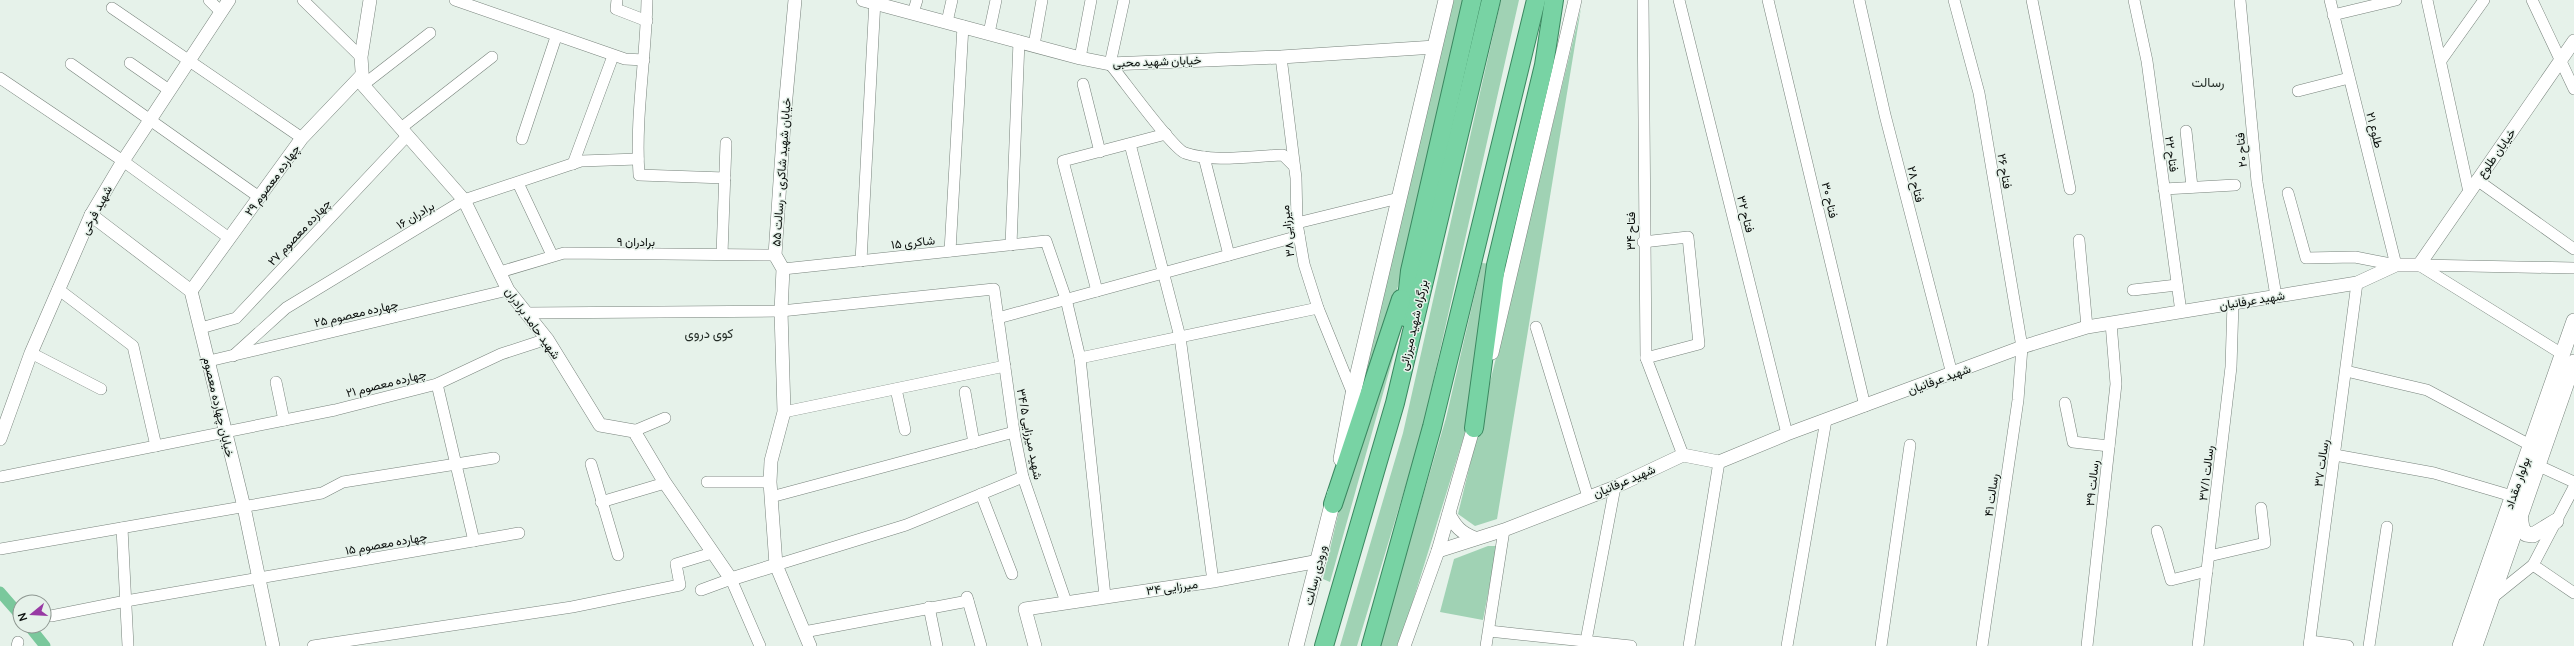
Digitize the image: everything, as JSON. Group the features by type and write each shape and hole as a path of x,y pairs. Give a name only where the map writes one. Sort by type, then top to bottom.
{"highway":[{"path":"1333,504 1410,271 1458,53 1472,0"},
{"name":"بزرگراه شهید میرزائی","path":"1324,646 1395,403 1490,0"},
{"path":"1371,646 1432,427 1536,0"},
{"path":"1474,428 1496,265 1544,65 1554,0"},
{"path":"1395,403 1410,271"}],"main road":[{"name":"ورودی رسالت","path":"1296,646 1333,504 1353,394 1446,0"},
{"name":"بولوار مقداد","path":"2475,646 2539,466 2571,362 2574,321"},
{"name":"بولوار مقداد","path":"2460,646 2530,445 2571,362"},
{"path":"2520,516 2522,528 2526,534 2533,535 2556,521"}],"street":[{"path":"209,0 221,12"},
{"name":"شهید فرخی","path":"0,439 3,421 58,289 91,215 123,160 229,0"},
{"path":"303,0 361,57"},
{"path":"362,80 361,57 370,0"},
{"path":"456,0 556,37 613,56 625,59 644,60"},
{"path":"617,0 616,9 647,21"},
{"path":"647,0 644,60 639,102 639,175 725,178"},
{"name":"خیابان شهید شاکری - رسالت ۵۵","path":"783,269 775,255 785,100 796,0"},
{"path":"913,13 917,0"},
{"path":"947,22 952,0"},
{"path":"989,33 996,0"},
{"path":"1034,45 1042,0"},
{"path":"1080,58 1090,0"},
{"path":"1124,0 1110,64 1166,134 1183,152 1204,157 1283,155 1294,166"},
{"path":"1404,646 1438,551 1474,428 1575,0"},
{"name":"فتاح ۳۴","path":"1643,0 1643,242 1646,358 1683,455"},
{"name":"فتاح ۳۲","path":"1679,0 1787,434"},
{"name":"فتاح ۳۰","path":"1768,0 1865,406"},
{"name":"فتاح ۲۸","path":"1859,0 1885,115 1952,374"},
{"name":"فتاح ۲۶","path":"1954,0 1979,93 2022,347"},
{"path":"2032,0 2070,189"},
{"name":"فتاح ۲۲","path":"2134,0 2147,61 2181,312"},
{"name":"فتاح ۲۰","path":"2240,0 2257,182 2276,296"},
{"name":"طلوع ۲۱","path":"2330,0 2396,265"},
{"path":"2333,15 2396,0"},
{"path":"2427,0 2442,59 2469,192"},
{"path":"2442,59 2484,0"},
{"path":"2532,0 2574,89"},
{"path":"861,261 871,1"},
{"name":"خیابان شهید محبی","path":"871,1 1080,58 1110,64 1281,57 1435,47"},
{"path":"112,8 302,138"},
{"path":"950,251 963,26"},
{"path":"362,80 430,33"},
{"path":"522,139 556,37"},
{"name":"خیابان طلوع","path":"2419,265 2574,41"},
{"path":"1011,245 1020,42"},
{"path":"573,164 613,56"},
{"name":"چهارده معصوم ۲۷","path":"201,328 236,318 404,132 492,57"},
{"name":"میرزایی ۳۸","path":"1281,57 1294,166 1297,223 1304,264 1318,308 1353,394"},
{"path":"130,63 169,90"},
{"path":"71,64 259,197"},
{"path":"0,78 123,160 229,238"},
{"path":"2298,91 2349,78"},
{"name":"شهید حامد برادران","path":"362,80 404,132 464,200 508,290 525,313 548,339 600,425 634,431"},
{"name":"چهارده معصوم ۲۹","path":"191,291 302,138 362,80"},
{"path":"1083,84 1100,152"},
{"path":"2186,132 2192,187"},
{"path":"1097,291 1063,161 1166,134"},
{"path":"722,254 726,143"},
{"path":"1130,144 1180,337 1213,581"},
{"path":"1204,157 1229,255"},
{"name":"برادران ۱۶","path":"233,356 286,308 464,200 581,161 638,159"},
{"path":"2477,180 2574,249"},
{"path":"518,183 552,255"},
{"path":"2164,189 2235,185"},
{"path":"2288,193 2306,258 2355,257 2396,265"},
{"path":"1297,223 1399,198"},
{"path":"91,215 191,291"},
{"path":"998,318 1299,236"},
{"path":"1643,242 1688,237 1699,344 1646,358"},
{"path":"2079,240 2087,327"},
{"name":"شاکری ۱۵","path":"783,269 1046,241 1066,299"},
{"name":"برادران ۹","path":"500,272 552,255 775,255"},
{"name":"شهید عرفانیان","path":"1719,462 1787,434 2022,347 2087,327 2357,283 2396,265 2419,265"},
{"path":"2419,265 2574,268"},
{"path":"2419,265 2571,362"},
{"path":"783,269 781,311 784,412 771,461 771,497 776,565 810,646"},
{"name":"رسالت ۳۷","path":"2310,643 2357,283"},
{"path":"2133,290 2177,285"},
{"path":"58,289 133,346 156,446"},
{"name":"شهید میرزایی ۳۴/۵","path":"781,311 994,289 1014,432 1023,477 1066,602"},
{"name":"چهارده معصوم ۲۵","path":"209,360 233,356 508,290"},
{"name":"خیابان چهارده معصوم","path":"191,291 209,360 224,433 244,507 273,646"},
{"path":"1066,299 1080,358 1105,596"},
{"name":"رسالت ۳۷/۱","path":"2198,646 2231,367 2233,303"},
{"path":"1080,358 1318,308"},
{"path":"525,313 781,311"},
{"name":"رسالت ۳۹","path":"2087,646 2116,384 2111,323"},
{"path":"1536,327 1588,497"},
{"name":"چهارده معصوم ۲۱","path":"0,477 224,433 437,384 501,354 548,339"},
{"name":"رسالت ۴۱","path":"1982,646 2018,400 2022,347"},
{"path":"31,353 101,389"},
{"path":"784,412 1005,366"},
{"path":"2346,372 2426,390 2530,445"},
{"path":"276,382 284,420"},
{"path":"437,384 474,540"},
{"path":"896,389 905,430"},
{"path":"964,392 974,443"},
{"path":"2065,403 2072,442 2109,446"},
{"path":"665,418 634,431 665,483 731,579 760,646"},
{"path":"1787,646 1826,420"},
{"path":"771,497 1014,432"},
{"path":"1881,646 1910,445"},
{"path":"1683,455 1719,462 1689,646"},
{"name":"شهید عرفانیان","path":"1438,551 1504,530 1615,486 1683,455"},
{"path":"2335,455 2434,473 2512,496"},
{"path":"0,549 322,493 343,482 494,458"},
{"path":"591,464 601,502 618,555"},
{"path":"2539,466 2574,482"},
{"path":"702,590 731,579 906,524 1023,477"},
{"path":"707,482 770,482"},
{"path":"601,502 665,483"},
{"path":"1585,644 1615,486"},
{"path":"2492,598 2532,565 2574,487"},
{"path":"981,494 1012,574"},
{"path":"2209,556 2266,543 2261,508"},
{"path":"1449,514 1455,526 1464,534 1475,538"},
{"path":"2369,646 2387,527"},
{"path":"122,528 128,646"},
{"path":"1486,646 1504,530"},
{"path":"2156,530 2171,580 2206,571"},
{"name":"چهارده معصوم ۱۵","path":"52,616 126,601 519,533"},
{"path":"313,646 572,607 680,585 676,564 712,552"},
{"name":"میرزایی ۳۴","path":"1035,646 1025,609 1213,581 1319,561"},
{"path":"2532,565 2574,593"},
{"path":"804,632 968,599 981,646"},
{"path":"929,607 937,646"},
{"path":"1489,631 1585,644 1631,646"},
{"path":"2310,643 2348,646"}],"green space":[{"path":"1452,0 1480,0 1439,157 1367,384 1362,384"},
{"path":"1501,0 1519,0 1421,435 1357,646 1340,646 1403,433"},
{"path":"1581,8 1497,519 1475,526 1458,514"},
{"path":"1482,263 1491,264 1468,423 1399,646 1379,646 1446,418"},
{"path":"1400,333 1330,582 1323,579 1348,472 1393,334"},
{"path":"1488,546 1497,546 1483,620 1440,612 1454,559"}],"waterway":[{"path":"0,592 12,606"},
{"path":"35,634 45,646"}],"district":[{"name":"رسالت","path":"2208,82"},
{"name":"کوی دروی","path":"709,333"}]}
